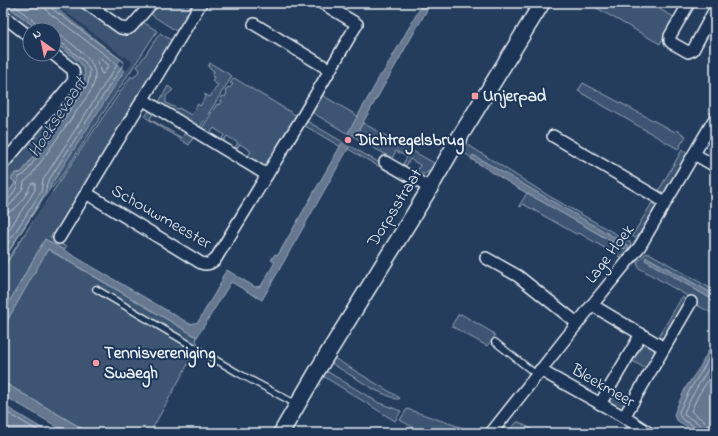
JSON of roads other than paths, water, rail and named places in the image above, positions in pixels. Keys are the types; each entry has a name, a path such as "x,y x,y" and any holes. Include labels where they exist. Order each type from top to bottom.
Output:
{"street":[{"path":"86,3 121,28 127,29 131,27 152,3"},
{"name":"Schouwmeester","path":"59,238 201,3"},
{"name":"Schouwmeester","path":"86,193 205,265 211,264 215,260 357,24 322,3"},
{"name":"Dorpsstraat","path":"281,433 296,405 542,3"},
{"path":"688,3 670,36 670,41 672,43 688,52 693,50 715,10"},
{"path":"3,16 22,30"},
{"path":"254,24 330,70"},
{"path":"3,164 72,83 74,78 73,70 62,61"},
{"path":"142,99 267,174"},
{"name":"Lage Hoek","path":"491,433 577,323 633,256 715,118"},
{"path":"553,136 666,202"},
{"path":"694,154 715,166"},
{"path":"385,162 430,188"},
{"path":"486,258 518,276 577,323"},
{"path":"624,417 690,302"},
{"path":"592,305 664,348"},
{"path":"600,404 641,334"},
{"name":"Bleekmeer","path":"538,372 624,417 649,433"}],"lane":[{"path":"96,289 238,373 296,405"},
{"path":"495,342 538,372"}],"water":[{"path":"4,3 51,3 130,62 51,185 49,195 3,269 3,201 15,184 15,182 11,179 15,173 22,172 82,87 85,79 85,72 78,60 62,48 62,22 29,22"},
{"path":"423,3 431,3 262,300 231,282 197,337 48,249 3,328 3,313 45,239 190,324 198,322 227,270 255,287 261,286 275,262 271,260 275,254 278,255 377,82 378,77 383,73"},
{"path":"473,155 626,244 629,248 628,250 516,187 471,159"},
{"path":"646,257 715,295 715,301 648,262 645,260"},
{"path":"715,338 715,433 698,433 679,422 674,415 686,387 700,367"},
{"path":"3,382 90,433 68,433 3,395"},
{"path":"3,405 50,433 13,433 3,427"}],"place":[{"name":"Unjerpad","path":"475,96"},
{"name":"Dichtregelsbrug","path":"348,140"},
{"name":"Tennisvereniging Swaegh","path":"96,363"}],"water label":[{"name":"Hoeksevaart","path":"58,118"}]}
